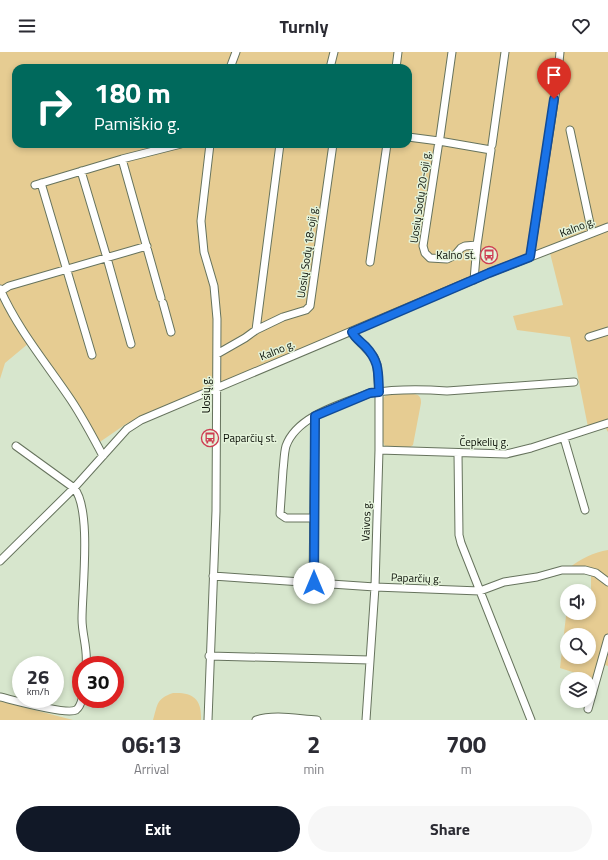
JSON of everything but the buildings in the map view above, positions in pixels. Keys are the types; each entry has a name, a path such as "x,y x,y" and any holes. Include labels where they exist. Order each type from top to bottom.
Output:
{"street":[{"path":"232,64 236,52"},
{"path":"331,64 334,52"},
{"path":"396,64 398,52"},
{"path":"452,52 440,139 491,148"},
{"path":"474,280 477,245 505,52"},
{"path":"530,257 557,83 560,52"},
{"path":"570,130 592,233"},
{"name":"Uosių Sodų 20-oji g.","path":"412,137 440,139 423,249 430,258 442,260 451,257 465,246 477,245"},
{"path":"92,355 38,184 122,158 164,148"},
{"name":"Uosių g.","path":"208,720 209,656 216,511 217,354 216,301 214,286 204,252 201,221 210,148"},
{"path":"256,330 279,148"},
{"name":"Uosių Sodų 18-oji g.","path":"217,354 220,354 256,330 283,317 306,310 310,306 332,148"},
{"path":"370,262 386,148"},
{"path":"122,158 171,332"},
{"path":"81,171 131,344"},
{"name":"Kalno g.","path":"0,561 74,488 131,425 217,387 474,280 608,227"},
{"path":"103,456 84,421 21,328 0,290 9,286 147,246"},
{"path":"589,337 608,331"},
{"name":"Vaivos g.","path":"352,332 376,361 379,392 375,587 366,720"},
{"path":"313,518 286,518 280,514 286,446 299,426 315,416 370,393 429,390 448,391 574,382"},
{"path":"314,583 313,518 315,416"},
{"name":"Čepkelių g.","path":"379,450 506,454 564,438 608,423"},
{"path":"564,438 586,510"},
{"path":"16,446 74,488 80,498 85,540 82,620 87,656"},
{"path":"458,453 459,535 461,543 532,720"},
{"path":"480,590 504,582 537,577 562,570 585,570 596,573 608,582"},
{"name":"Paparčių g.","path":"213,576 375,587 480,590"},
{"path":"588,709 608,638"},
{"path":"209,656 370,660"},
{"path":"0,697 57,710 72,711 78,708"},
{"path":"256,720 265,718 317,720"}],"shaded area":[{"path":"0,52 608,52 608,432 602,422 588,427 570,337 517,330 513,316 563,305 550,253 507,266 126,424 94,446 72,404 29,343 5,363 0,379"},
{"path":"389,394 413,394 419,396 421,399 413,445 407,449 385,446 383,442 381,424 383,399"},
{"path":"608,550 608,666 599,663 596,673 572,672 560,668 560,664 596,664 596,628 565,628 566,620 596,620 596,584 591,584 591,570 569,568 587,556"},
{"path":"173,693 186,694 195,698 200,707 201,720 153,720 158,703 167,695"},
{"path":"0,701 12,704 12,708 27,708 73,720 0,720"}],"place":[{"name":"Kalno st.","path":"489,255"},
{"name":"Paparčių st.","path":"210,438"}],"route":[{"path":"314,583 313,518 315,416 370,393 379,392 377,365 374,357 352,332 530,257 554,99"}]}
